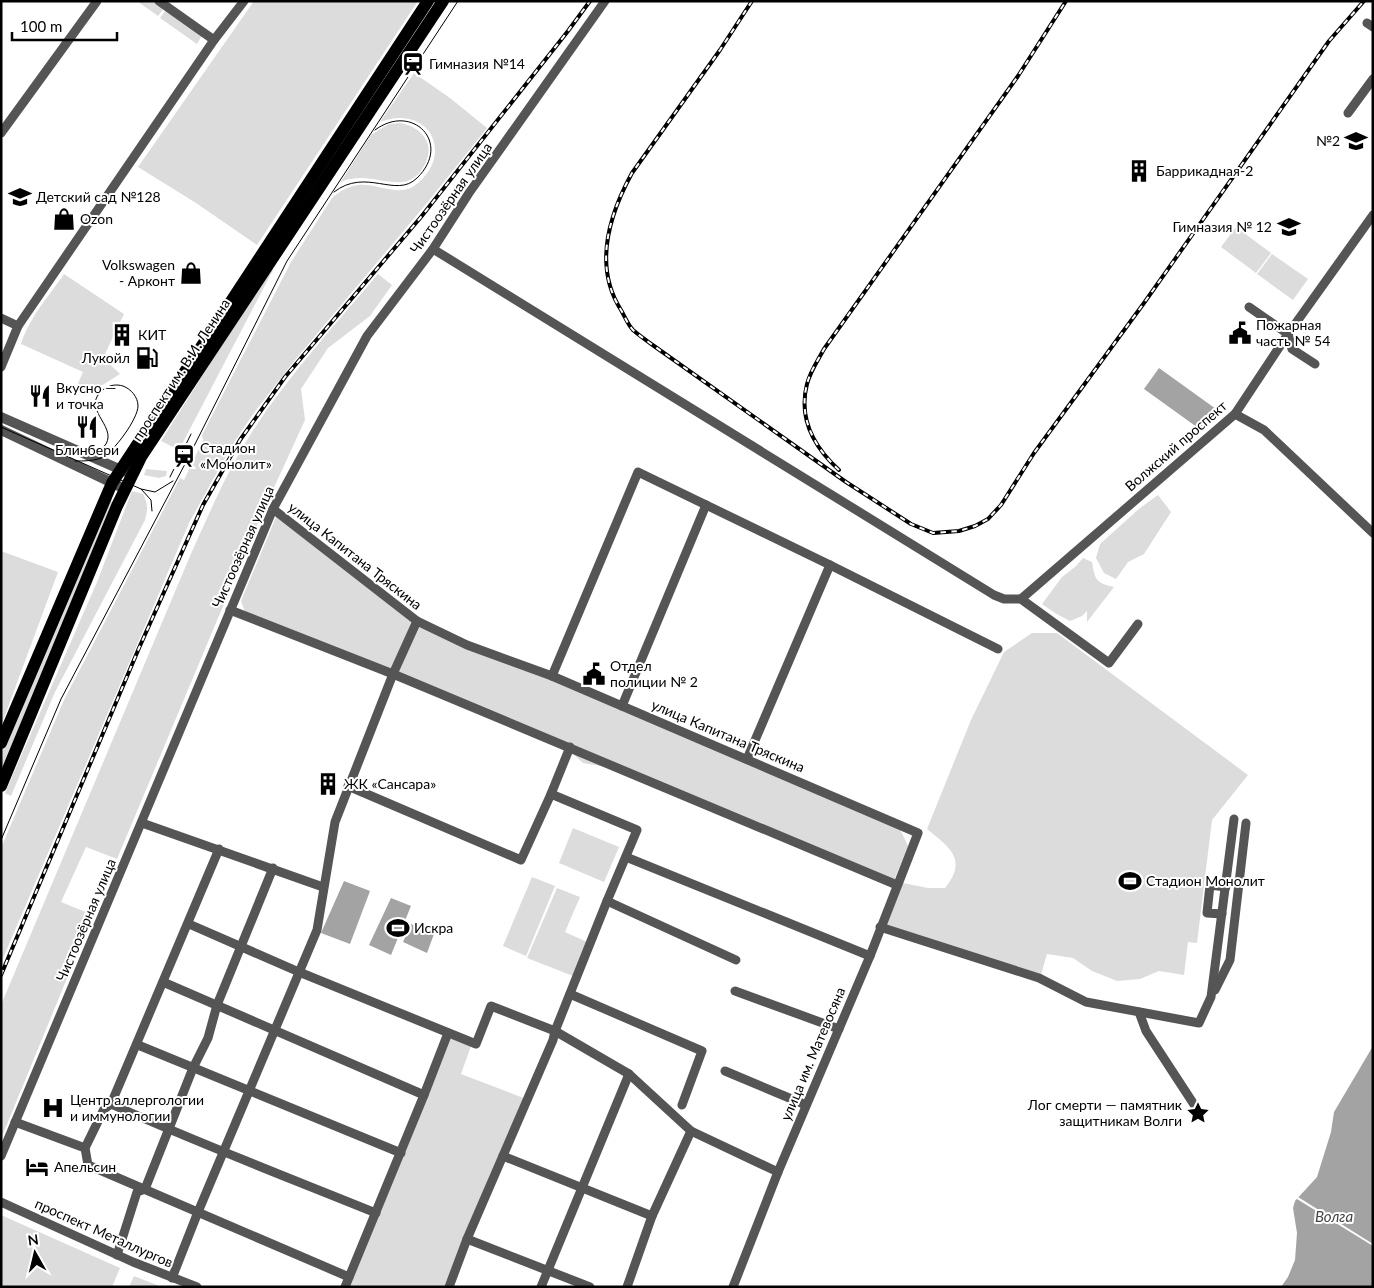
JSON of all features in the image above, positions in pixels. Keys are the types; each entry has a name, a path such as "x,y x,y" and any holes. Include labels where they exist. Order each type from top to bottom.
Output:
{"main road":[{"name":"проспект им. В.И. Ленина","path":"1,786 125,489 126,472 428,1"},
{"name":"проспект им. В.И. Ленина","path":"1,743 112,483 126,472 152,441 443,1"}],"street":[{"path":"1,133 97,1"},
{"path":"159,1 214,40"},
{"path":"1,367 18,326 214,40 244,1"},
{"name":"Чистоозёрная улица","path":"1,1156 273,509 367,336 433,250 470,193 605,1"},
{"path":"1348,113 1373,79"},
{"name":"Волжский проспект","path":"1021,599 1235,414 1288,334 1373,215"},
{"path":"433,250 994,595 1004,599 1021,599 1109,663 1138,624"},
{"path":"1249,307 1288,334 1292,349 1315,364"},
{"path":"1,318 18,326"},
{"path":"1235,414 1264,430 1373,533"},
{"path":"1,417 126,472"},
{"path":"1,430 125,489"},
{"path":"552,676 638,472 998,649"},
{"path":"622,706 706,505"},
{"name":"улица Капитана Тряскина","path":"273,509 417,621 467,644 552,676 747,758 918,833"},
{"path":"747,758 830,565"},
{"path":"230,610 393,674 897,885"},
{"path":"172,1278 317,930 335,822 393,674 417,621"},
{"path":"348,786 521,860 552,794 570,747"},
{"path":"449,1287 467,1239 554,1040 555,1031 637,830 552,794"},
{"path":"1211,997 1234,819"},
{"path":"142,823 323,887"},
{"path":"880,926 1039,978 1086,1002 1199,1022 1230,960 1246,823"},
{"name":"улица им. Матевосяна","path":"733,1287 778,1172 870,956 880,926 918,833"},
{"path":"219,850 138,1045 111,1104 104,1109 85,1148 88,1165 349,1277"},
{"path":"626,857 870,956"},
{"path":"117,1255 137,1192 145,1189 208,1038 217,1006 273,868"},
{"path":"1222,914 1206,913 1210,885 1226,887"},
{"path":"1209,899 1224,900"},
{"path":"607,901 736,960"},
{"path":"189,924 299,972 476,1044 491,1006 555,1031 629,1074 692,1131 778,1172"},
{"path":"1216,959 1230,960"},
{"path":"163,982 424,1095"},
{"path":"735,991 839,1029"},
{"path":"570,994 701,1050 702,1053 682,1105"},
{"path":"1140,1012 1146,1031 1195,1106"},
{"path":"345,1287 448,1033"},
{"path":"138,1045 401,1152"},
{"path":"725,1071 806,1105"},
{"path":"541,1287 629,1074"},
{"path":"111,1104 169,1130 376,1213"},
{"path":"16,1122 85,1148"},
{"path":"627,1287 652,1216 692,1131"},
{"path":"503,1156 652,1216"},
{"name":"проспект Металлургов","path":"1,1202 117,1255 197,1287"},
{"path":"467,1239 590,1287"}],"shaded area":[{"path":"137,1 156,1 165,7 158,16"},
{"path":"254,1 418,1 257,245 196,203 138,167"},
{"path":"167,8 203,34 197,44 160,18"},
{"path":"414,73 450,98 487,128 427,203 295,360 253,414 231,447 189,523 1,963 1,848 64,700 180,478 184,480 203,440 202,435 291,262 332,198 341,191 351,186 359,185 404,190 418,183 429,170 434,157 435,145 431,134 422,125 411,119 397,118 380,122"},
{"path":"401,123 419,131 429,148 426,162 419,173 411,179 402,182 362,178 348,179 340,183 371,135 389,124"},
{"path":"1236,227 1271,253 1256,273 1221,247"},
{"path":"1272,254 1308,279 1293,300 1257,274"},
{"path":"271,268 273,270 179,450 161,441"},
{"path":"64,274 124,314 103,358 120,374 90,393 76,388 83,372 21,344 34,316"},
{"path":"378,274 392,285 370,316 328,348 301,389 305,420 260,518 117,859 86,847 61,902 93,915 1,1139 1,1005 190,556 226,477 266,411 296,371"},
{"path":"146,469 167,471 166,476 159,478 144,475"},
{"path":"132,491 143,494 145,498 147,513 145,520 55,692 11,796 5,793 97,582"},
{"path":"1158,495 1171,512 1144,554 1128,562 1116,579 1104,573 1096,558 1100,544 1140,508"},
{"path":"111,499 112,503 1,770 1,753 107,501"},
{"path":"276,517 416,623 552,678 899,827 908,846 894,880 625,770 583,763 570,751 246,615 241,601"},
{"path":"1,551 58,572 1,726"},
{"path":"1083,558 1092,562 1097,580 1114,587 1087,622 1087,611 1082,616 1070,621 1042,604 1062,577"},
{"path":"1032,633 1057,633 1248,775 1212,820 1197,943 1188,942 1184,975 1159,971 1140,979 1117,981 1092,971 1073,958 1047,954 1041,975 886,925 903,883 928,888 945,888 952,878 955,869 953,855 943,842 927,829 971,720 1004,652"},
{"path":"573,828 619,847 604,882 559,863"},
{"path":"532,877 555,886 526,956 503,946"},
{"path":"557,888 580,897 565,932 587,942 573,976 527,958"},
{"path":"450,1038 471,1046 461,1074 526,1099 448,1287 347,1287"},
{"path":"1,1215 120,1268 112,1287 1,1287"},
{"path":"134,1276 162,1287 129,1287"}],"water":[{"path":"1159,368 1216,409 1201,430 1144,389"},
{"path":"344,881 370,891 350,944 321,933"},
{"name":"Искра","path":"391,898 411,906 391,955 369,945"},
{"name":"Искра","path":"411,924 434,934 427,953 403,942"},
{"name":"Волга","path":"1373,1046 1373,1287 1281,1287 1288,1277 1295,1260 1297,1233 1293,1208 1295,1201 1317,1177 1331,1132 1334,1112"}],"pier":[{"path":"1298,1197 1373,1244 1373,1246 1297,1199"}],"tram line":[{"path":"1,840 61,699 185,464 287,261 458,1"},
{"path":"334,192 346,185 358,182 400,186 409,184 417,178 427,165 431,152 429,140 423,130 414,124 402,121 389,123 375,130"},
{"path":"71,455 95,453 106,444 107,430 97,410 95,403 97,396 104,389 111,386 123,386 131,391 138,403 137,412 118,443 101,458 75,461"},
{"path":"1,427 141,489 155,492 173,481"},
{"path":"170,477 191,434"},
{"path":"141,489 151,500 152,511"}],"railway":[{"path":"1,975 139,648 203,505 240,440 285,377 421,217 590,1"},
{"path":"752,1 720,50 632,173 624,189 611,223 607,241 606,258 612,293 633,330 846,482 911,524 933,533 959,531 975,526 988,519 1001,505 1034,453 1144,303 1329,41 1364,1"},
{"path":"839,470 816,442 807,421 805,397 812,371 824,349 1018,76 1066,1"}],"place":[{"name":"Гимназия №14","path":"413,64"},
{"name":"№2","path":"1356,141"},
{"name":"Баррикадная-2","path":"1139,171"},
{"name":"Детский сад №128","path":"20,197"},
{"name":"Ozon","path":"64,219"},
{"name":"Гимназия № 12","path":"1289,227"},
{"name":"Volkswagen - Арконт","path":"191,273"},
{"name":"Пожарная часть № 54","path":"1240,333"},
{"name":"КИТ","path":"122,335"},
{"name":"Лукойл","path":"147,358"},
{"name":"Вкусно — и точка","path":"40,396"},
{"name":"Блинбери","path":"87,427"},
{"name":"Стадион «Монолит»","path":"184,456"},
{"name":"Отдел полиции № 2","path":"594,674"},
{"name":"ЖК «Сансара»","path":"328,784"},
{"name":"Стадион Монолит","path":"1130,881"},
{"name":"Искра","path":"398,928"},
{"name":"Центр аллергологии и иммунологии","path":"53,1108"},
{"name":"Лог смерти — памятник защитникам Волги","path":"1198,1113"},
{"name":"Апельсин","path":"37,1167"}]}
